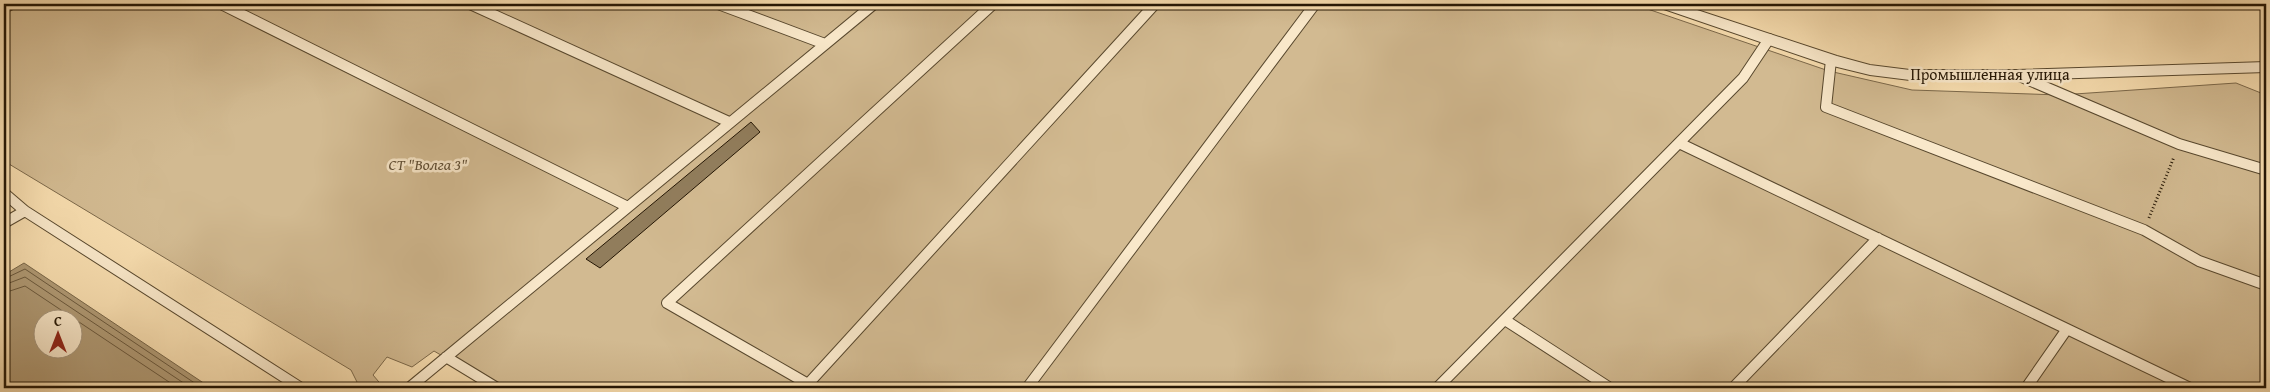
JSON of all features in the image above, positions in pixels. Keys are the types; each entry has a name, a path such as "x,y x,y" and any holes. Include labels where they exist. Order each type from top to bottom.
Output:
{"street":[{"name":"Промышленная улица","path":"1664,4 1831,60 1870,70 1910,75 2017,76 2266,67"}],"lane":[{"path":"221,4 628,207"},
{"path":"470,4 729,122"},
{"path":"718,4 825,44"},
{"path":"411,388 729,122 874,4"},
{"path":"993,4 667,304 813,386 1156,4"},
{"path":"1027,388 1315,4"},
{"path":"1437,388 1743,78 1769,39"},
{"path":"1831,60 1826,107 2144,230 2199,261 2266,285"},
{"path":"2017,76 2178,144 2266,170"},
{"path":"1679,143 2190,388"},
{"path":"4,193 25,211 300,388"},
{"path":"4,223 25,211"},
{"path":"1733,388 1878,238"},
{"path":"1505,320 1610,388"},
{"path":"2026,388 2067,329"},
{"path":"446,357 497,388"}],"path":[{"path":"2144,230 2178,144"}],"green space":[{"name":"СТ \"Волга 3\"","path":"4,4 1633,4 1829,71 1912,90 2060,95 2236,83 2266,95 2266,388 497,388 434,351 412,367 387,357 373,375 384,388 360,388 351,370 4,161"}],"water":[{"path":"24,263 211,388 4,388 4,275"}],"building":[{"path":"751,122 760,132 600,268 586,259"}]}
